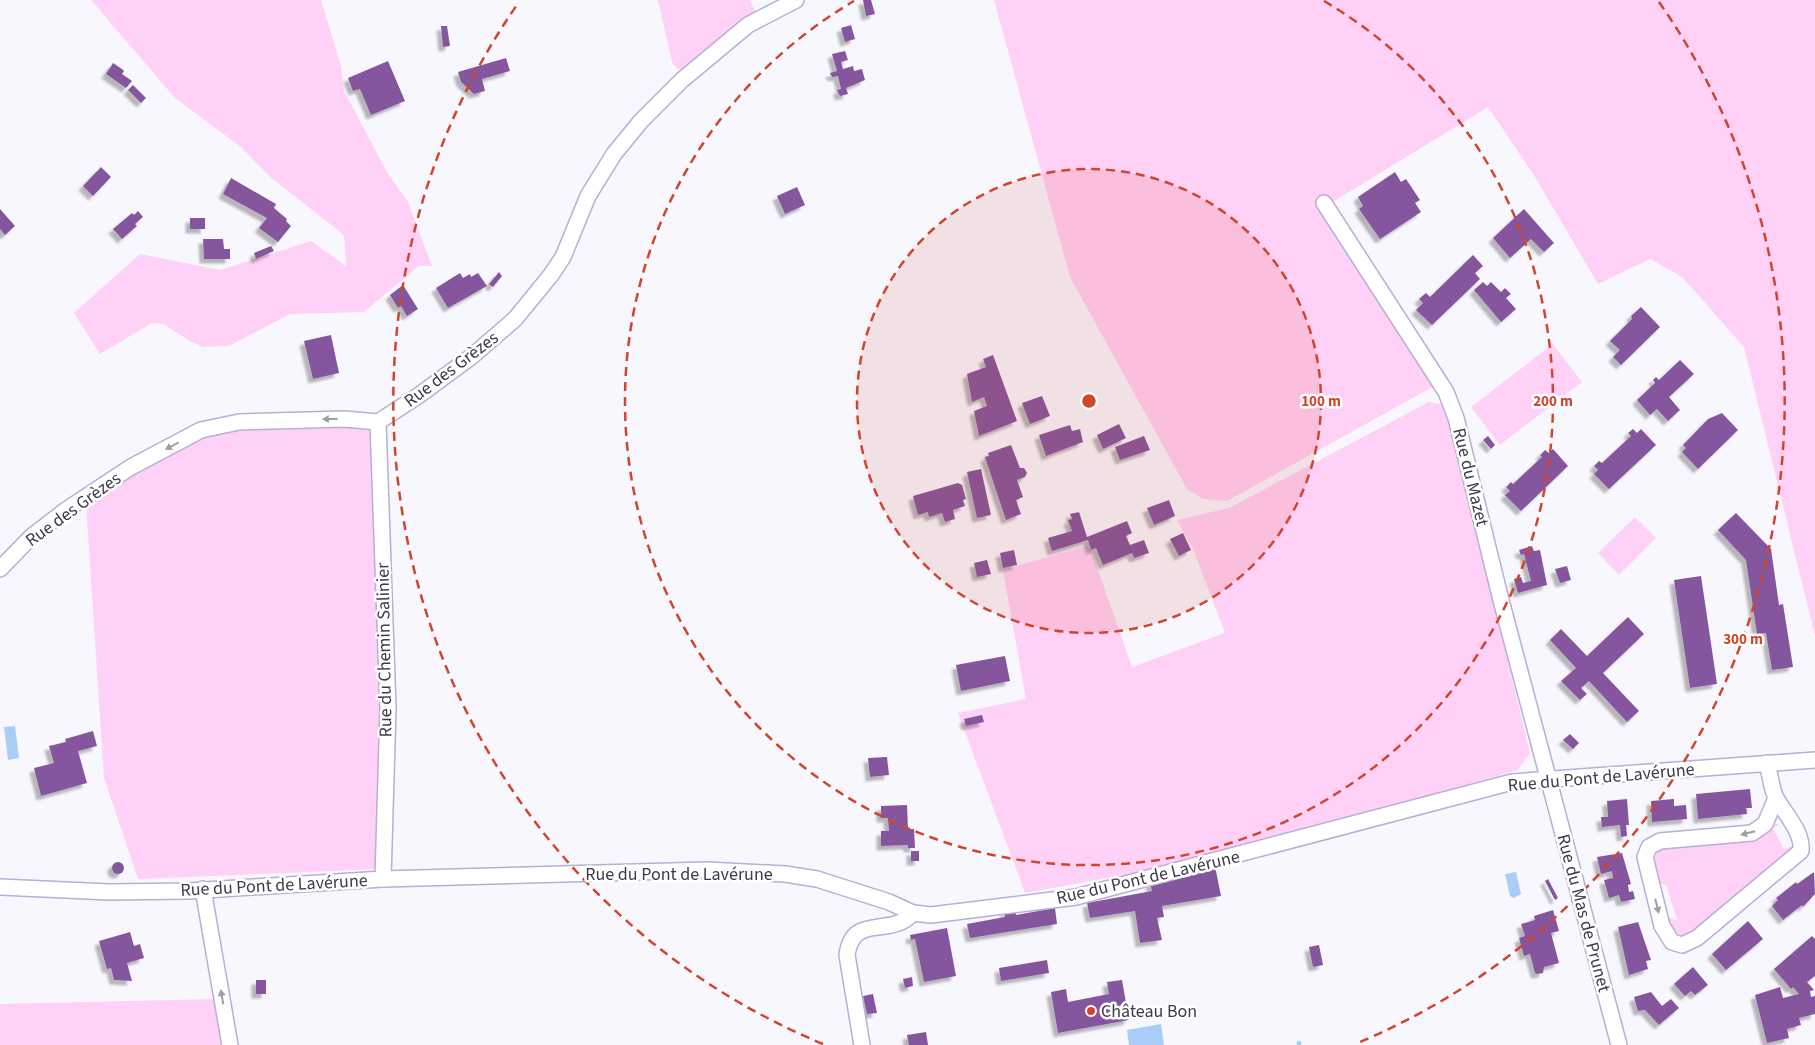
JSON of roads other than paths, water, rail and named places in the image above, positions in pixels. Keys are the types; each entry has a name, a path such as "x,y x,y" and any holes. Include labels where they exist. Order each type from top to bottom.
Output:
{"street":[{"name":"Rue des Grèzes","path":"0,569 31,537 66,510 131,468 201,430 239,422 344,419 378,422 471,357 515,319 564,257 588,196 614,154 641,121 682,80 748,25 796,0"},
{"name":"Rue du Mazet","path":"1324,203 1442,385 1454,412 1549,781"},
{"name":"Rue du Chemin Salinier","path":"378,422 388,708 383,879"},
{"name":"Rue du Pont de Lavérune","path":"0,887 109,892 383,879 707,870 785,874 817,878 889,902 912,913 931,915 1076,897 1512,782 1549,781 1815,760"},
{"path":"1767,763 1776,798 1783,805 1800,840 1802,851 1698,938 1682,945 1672,942 1662,926 1645,857 1649,847 1660,841 1752,833 1765,824 1776,798"},
{"name":"Rue du Mas de Prunet","path":"1549,781 1619,1045"},
{"path":"203,889 230,1045"},
{"path":"862,1045 846,955 848,942 857,932 906,920 912,913"}],"water":[{"path":"15,726 19,758 8,760 4,727"},
{"path":"1516,872 1521,894 1514,898 1510,896 1505,874"},
{"path":"1161,1024 1164,1045 1129,1045 1127,1030"}],"place":[{"name":"Château Bon","path":"1091,1011"}]}
